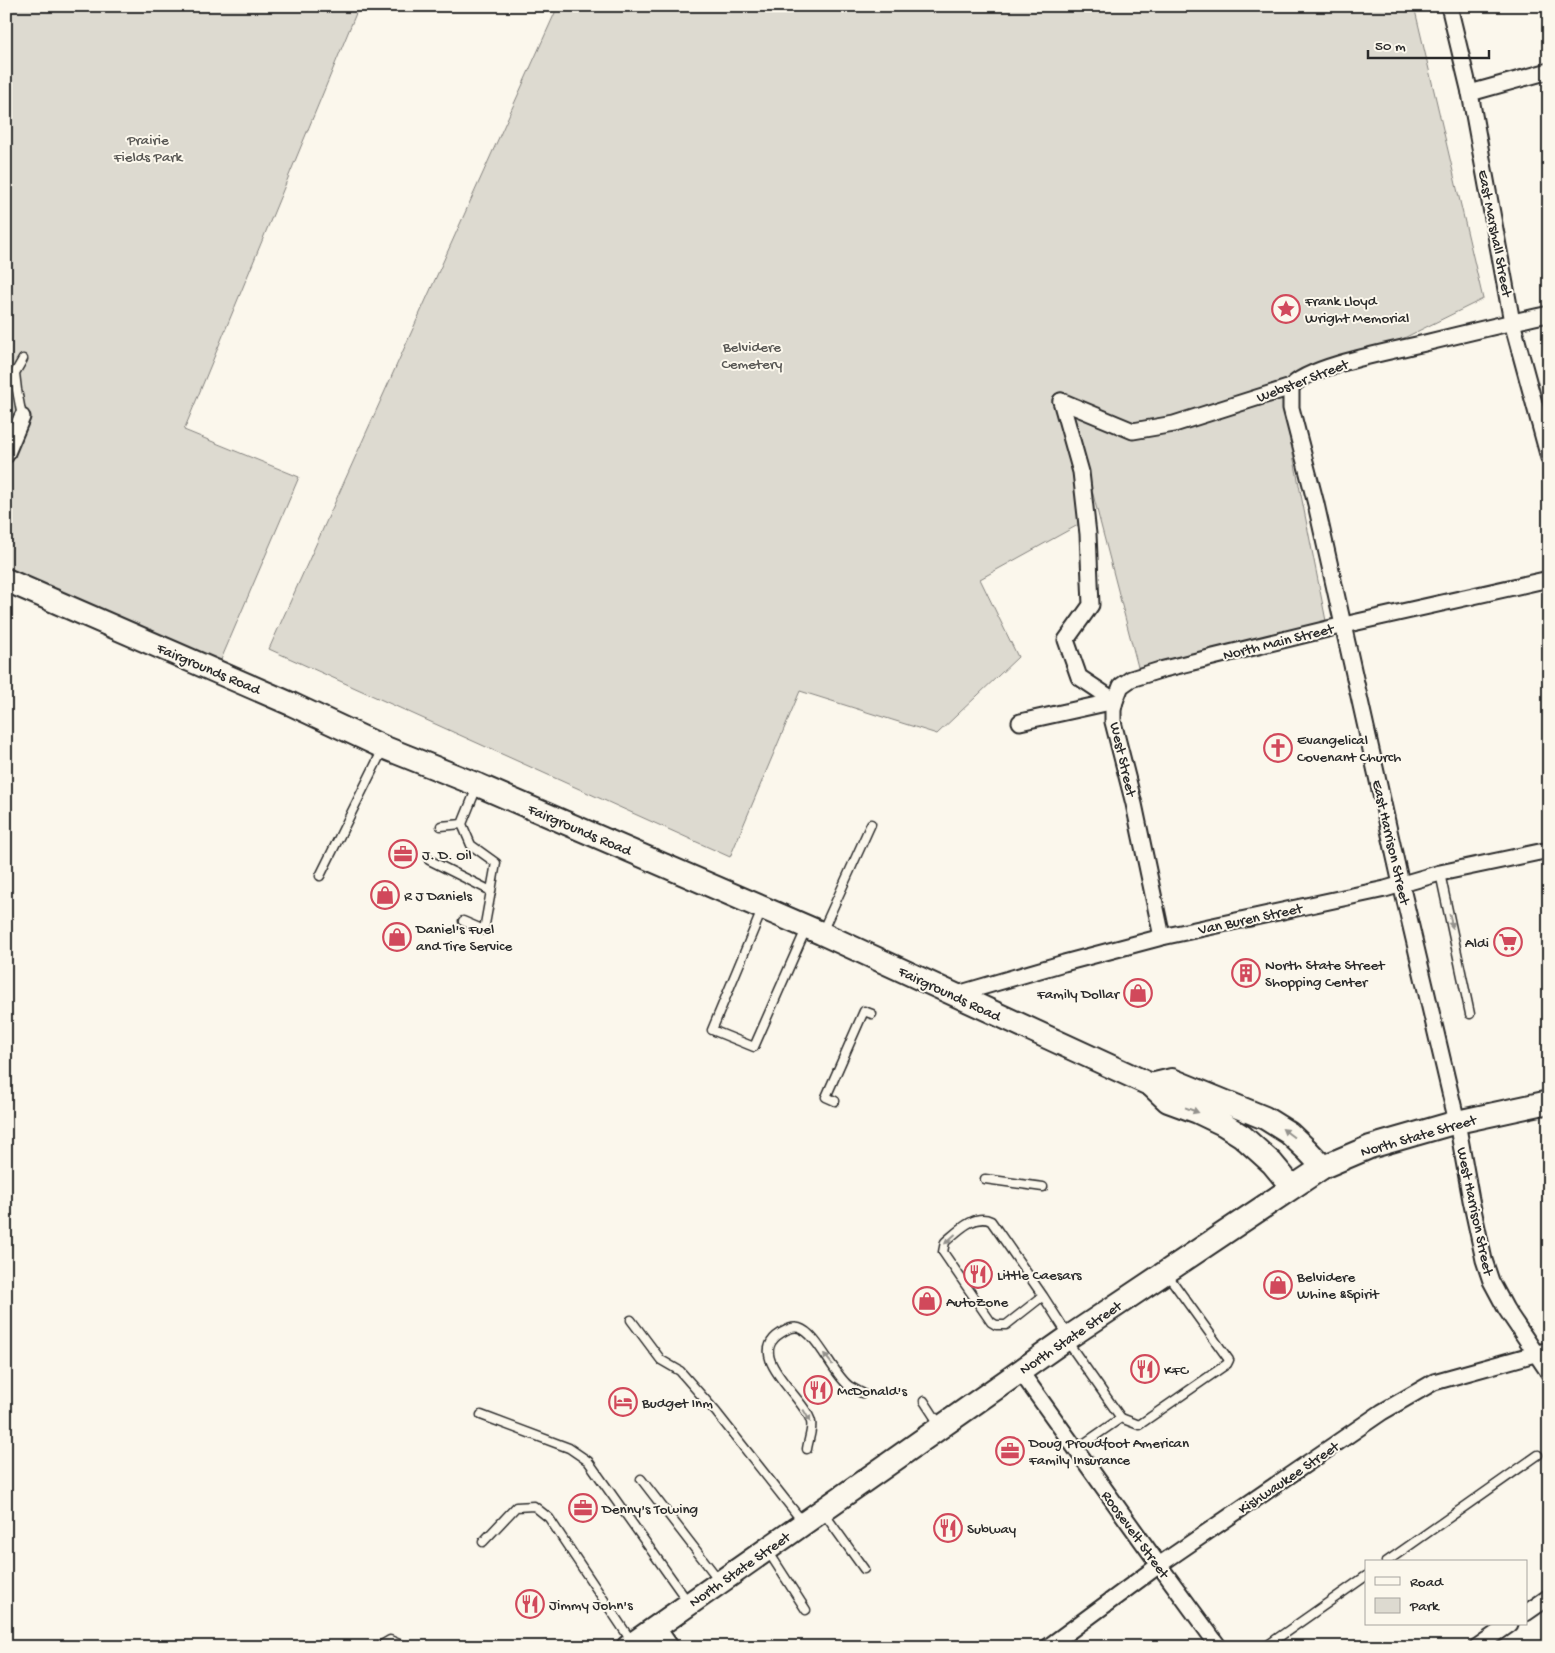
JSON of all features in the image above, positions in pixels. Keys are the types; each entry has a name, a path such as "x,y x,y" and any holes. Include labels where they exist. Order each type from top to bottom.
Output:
{"main road":[{"name":"Fairgrounds Road","path":"6,580 291,704 383,747 478,785 814,930 1151,1085 1168,1101 1224,1124 1242,1136 1272,1164 1292,1187"},
{"path":"1151,1085 1172,1080 1265,1118 1289,1133 1322,1167"},
{"name":"North State Street","path":"630,1645 1067,1338 1322,1167 1370,1147 1457,1122 1549,1102"}],"street":[{"name":"East Marshall Street","path":"1450,6 1470,92 1512,322 1549,458"},
{"path":"1470,92 1549,71"},
{"name":"Webster Street","path":"1061,401 1133,431 1174,424 1291,386 1295,381 1305,376 1348,361 1549,314"},
{"name":"East Harrison Street","path":"1291,386 1291,408 1316,504 1401,884 1457,1122"},
{"name":"West Street","path":"1061,401 1081,472 1088,534 1091,605 1066,640 1079,677 1116,701 1113,710 1113,722 1134,804 1162,937"},
{"path":"6,456 22,417"},
{"name":"North Main Street","path":"1116,701 1121,686 1131,679 1160,670 1344,625 1549,580"},
{"path":"1020,722 1116,701"},
{"name":"Van Buren Street","path":"954,995 1162,937 1549,850"},
{"name":"West Harrison Street","path":"1457,1122 1471,1200 1491,1281 1506,1309 1542,1352 1549,1373"},
{"name":"Kishwaukee Street","path":"1048,1647 1159,1565 1382,1412 1434,1382 1542,1352"},
{"name":"Roosevelt Street","path":"1020,1371 1219,1647"},
{"path":"1528,1612 1549,1597"},
{"path":"1477,1647 1507,1626"},
{"path":"656,1627 671,1647"}],"lane":[{"path":"22,417 15,373 23,359"},
{"path":"320,876 383,747"},
{"path":"463,921 484,930 496,863 470,845 462,824 478,785"},
{"path":"442,826 462,824"},
{"path":"763,908 712,1030 754,1047 871,824"},
{"path":"429,860 491,891"},
{"path":"1440,873 1470,1014"},
{"path":"835,1101 826,1097 864,1011 872,1014"},
{"path":"985,1178 1043,1187"},
{"path":"1043,1296 1006,1324 996,1325 991,1322 943,1252 945,1242 972,1221 985,1218 990,1221 1043,1296 1067,1338 1121,1418 1139,1425 1226,1364 1228,1360 1165,1272"},
{"path":"631,1320 661,1360 680,1371 716,1412 804,1523"},
{"path":"807,1449 812,1424 807,1414 769,1362 768,1350 772,1338 789,1328 799,1328 811,1337 848,1385 862,1393"},
{"path":"924,1401 941,1426"},
{"path":"481,1414 569,1448 588,1461 689,1604"},
{"path":"1076,1449 1121,1418"},
{"path":"1389,1560 1538,1455"},
{"path":"641,1479 720,1582"},
{"path":"484,1542 516,1507 534,1506 549,1518 630,1645"},
{"path":"822,1510 864,1569"},
{"path":"767,1549 806,1610"},
{"path":"1265,1647 1365,1577"},
{"path":"378,1647 390,1640 406,1647"}],"green space":[{"name":"Prairie Fields Park","path":"6,6 359,6 184,430 299,477 220,662 6,567"},
{"name":"Belvidere Cemetery","path":"558,6 1414,6 1483,299 1404,338 1279,384 1327,626 1139,671 1070,406 1078,497 1078,525 980,579 1018,657 937,734 800,691 730,857 269,649"}],"place":[{"name":"Frank Lloyd Wright Memorial","path":"1286,309"},
{"name":"Evangelical Covenant Church","path":"1278,748"},
{"name":"J. D. Oil","path":"403,854"},
{"name":"R J Daniels","path":"385,895"},
{"name":"Daniel's Fuel and Tire Service","path":"397,937"},
{"name":"Aldi","path":"1508,942"},
{"name":"North State Street Shopping Center","path":"1246,973"},
{"name":"Family Dollar","path":"1138,993"},
{"name":"Little Caesars","path":"978,1274"},
{"name":"Belvidere Whine &Spirit","path":"1278,1285"},
{"name":"AutoZone","path":"927,1301"},
{"name":"KFC","path":"1145,1369"},
{"name":"McDonald's","path":"818,1390"},
{"name":"Budget Inm","path":"623,1402"},
{"name":"Doug Proudfoot American Family Insurance","path":"1010,1451"},
{"name":"Denny's Towing","path":"583,1508"},
{"name":"Subway","path":"948,1528"},
{"name":"Jimmy John's","path":"530,1604"}]}
